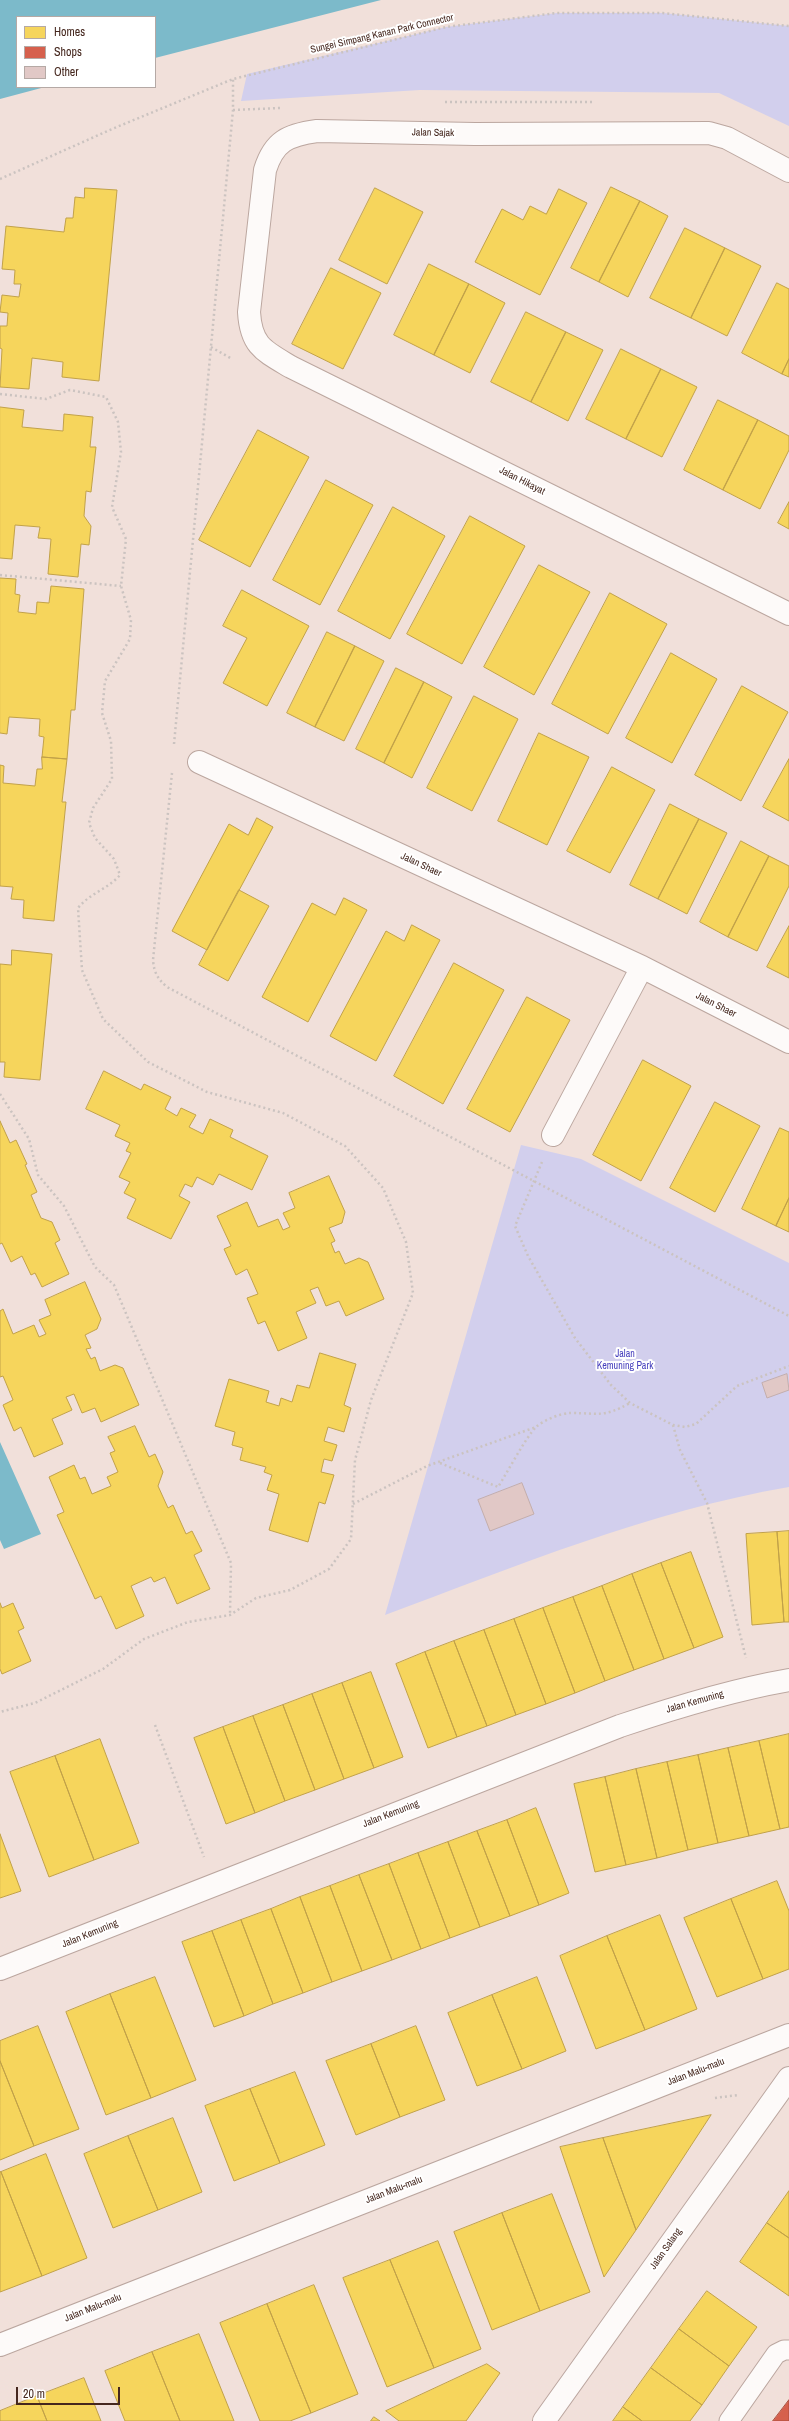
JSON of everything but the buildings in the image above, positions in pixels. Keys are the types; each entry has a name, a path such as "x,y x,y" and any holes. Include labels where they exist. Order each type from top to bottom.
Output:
{"street":[{"name":"Jalan Sajak","path":"257,345 250,329 249,312 265,170 270,154 281,141 298,133 317,131 475,134 709,132 727,138 789,171"},
{"name":"Jalan Hikayat","path":"257,345 292,367 789,614"},
{"name":"Jalan Shaer","path":"199,762 642,967 789,1042"},
{"path":"552,1135 642,967"},
{"name":"Jalan Kemuning","path":"0,1969 620,1726 692,1701 752,1686 789,1680"},
{"name":"Jalan Malu-malu","path":"0,2345 789,2035"},
{"name":"Jalan Salang","path":"544,2421 789,2078"}],"lane":[{"path":"729,2421 776,2354 784,2350 789,2350"}],"path":[{"name":"Sungei Simpang Kanan Park Connector","path":"0,179 112,129 233,79 446,27 557,13 663,13 789,26"},
{"path":"174,749 228,158 233,79"},
{"path":"0,394 46,398 70,390 106,397 118,422 121,452 112,507 126,539 121,586 131,620 130,639 105,681 102,713 110,740 112,779 94,808 90,823 95,838 114,859 120,874 112,885 87,897 78,908 82,970 103,1019 148,1062 207,1092 283,1113 345,1146 383,1188 406,1242 413,1293 371,1400 355,1460 351,1540 329,1569 290,1590 256,1598 230,1615 188,1622 144,1639 103,1669 35,1703 0,1712"},
{"path":"0,576 121,586"},
{"path":"173,765 153,960 153,969 158,979 167,987 534,1183 789,1316"},
{"path":"0,1094 29,1139 38,1175 64,1206 95,1267 114,1285 231,1563 230,1615"},
{"path":"552,1135 516,1226 528,1256 575,1338 611,1385 630,1403 673,1425 685,1427 696,1424 737,1386 789,1366"},
{"path":"353,1504 427,1466 440,1463 536,1427 552,1418 569,1413 596,1415 616,1410 630,1403"},
{"path":"673,1425 680,1450 707,1503 752,1686"},
{"path":"440,1463 498,1487 536,1427"},
{"path":"155,1725 214,1884"}],"green space":[{"path":"557,13 663,13 789,26 789,126 719,93 420,90 241,101 247,74 446,27"},
{"name":"Jalan Kemuning Park","path":"521,1145 581,1159 789,1263 789,1487 737,1497 634,1525 534,1559 385,1615"}],"water":[{"path":"0,0 381,0 156,58 156,16 16,16 16,88 41,88 0,99"},
{"path":"0,1442 41,1534 4,1549 0,1540"}]}
